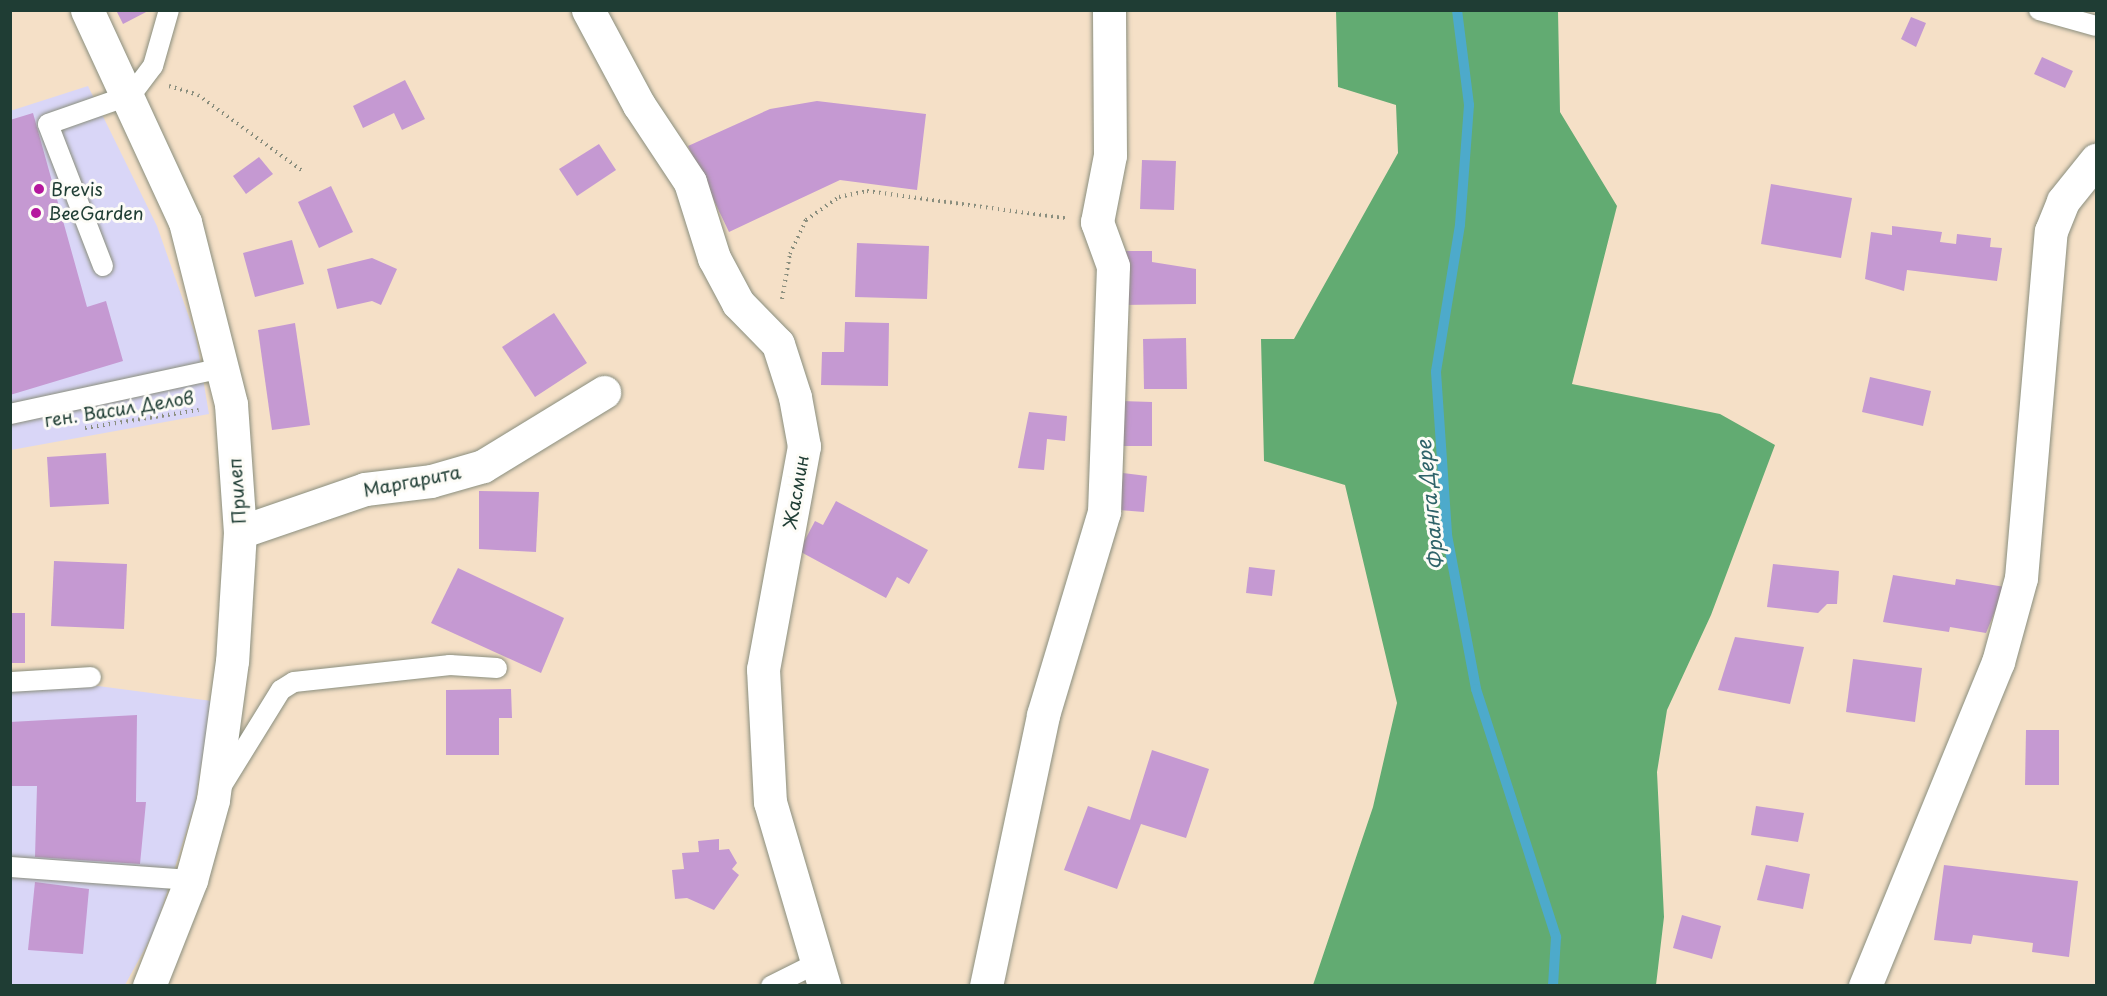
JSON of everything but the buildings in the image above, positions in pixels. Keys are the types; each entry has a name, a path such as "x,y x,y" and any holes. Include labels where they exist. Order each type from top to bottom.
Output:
{"street":[{"name":"Прилеп","path":"87,10 131,95 185,222 231,405 240,532 232,661 213,800 191,880 149,986"},
{"name":"Жасмин","path":"588,10 639,105 690,182 714,258 738,303 778,344 804,446 763,669 770,802 821,974"},
{"path":"986,986 1043,715 1104,512 1113,266 1097,222 1110,155 1109,10"},
{"path":"1865,986 1998,662 2021,578 2051,231 2062,201 2097,160"},
{"name":"Маргарита","path":"240,532 365,489 431,481 483,466 604,392"}],"lane":[{"path":"103,267 48,123 131,95 150,70 169,10"},
{"path":"2039,10 2097,26"},
{"path":"10,414 223,368"},
{"path":"213,800 281,690 294,682 450,665 497,668"},
{"path":"10,682 91,677"},
{"path":"10,867 191,880"},
{"path":"771,986 821,974"}],"path":[{"path":"150,70 177,93 198,95 304,172"},
{"path":"778,344 790,254 806,220 839,197 867,191 1097,222"},
{"name":"ген. Васил Делов","path":"80,429 231,405"}],"shaded area":[{"path":"88,86 157,226 196,337 209,414 11,450 10,111"},
{"path":"98,686 212,701 195,804 155,930 125,985 11,986 11,690"}],"green space":[{"path":"1336,11 1558,11 1560,112 1617,206 1572,384 1720,414 1775,445 1711,615 1667,710 1657,772 1664,917 1656,985 1313,985 1373,807 1397,703 1345,485 1264,461 1261,339 1294,339 1398,153 1396,105 1338,87"}],"waterway":[{"name":"Франга Дере","path":"1457,10 1469,105 1460,225 1436,372 1447,535 1476,689 1556,937 1553,986"}],"place":[{"name":"Brevis","path":"39,189"},
{"name":"BeeGarden","path":"36,213"}]}
